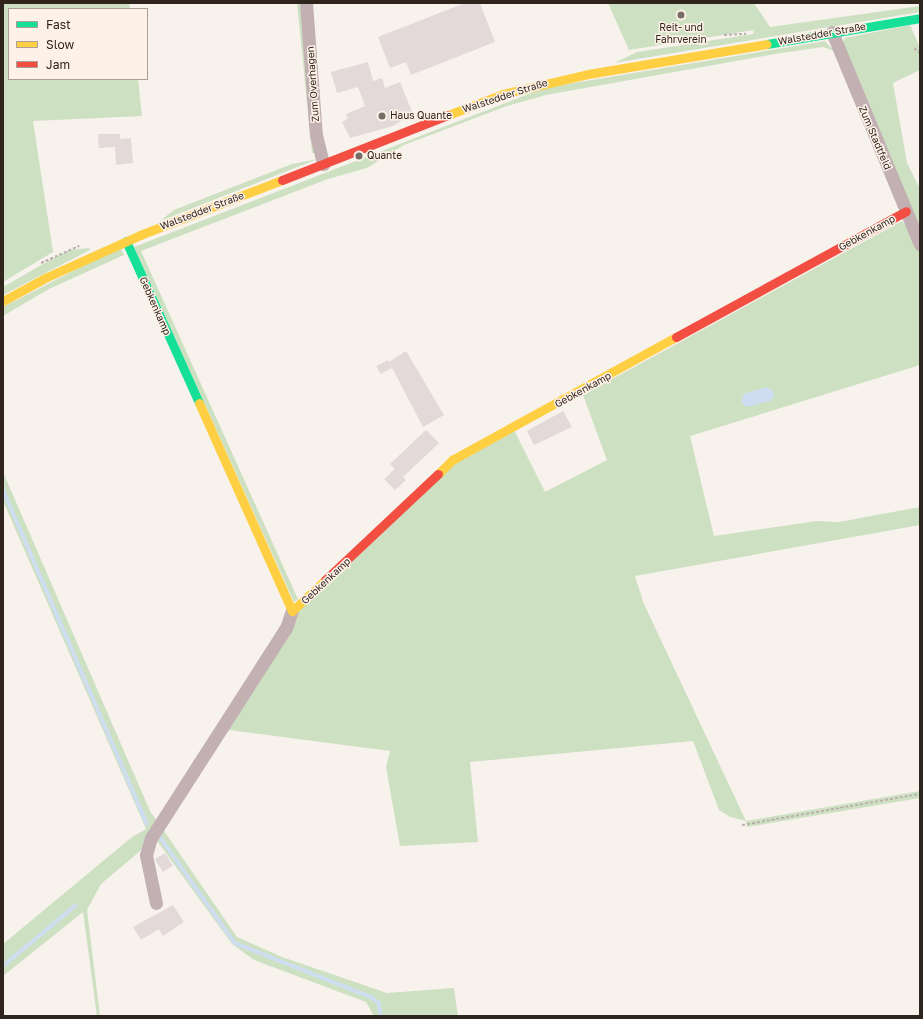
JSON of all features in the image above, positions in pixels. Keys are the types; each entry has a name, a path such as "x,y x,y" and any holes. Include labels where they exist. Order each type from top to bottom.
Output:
{"street":[{"name":"Zum Overhagen","path":"306,3 316,135 323,164"},
{"name":"Walstedder Straße","path":"3,301 47,277 126,241 496,97 543,83 920,18"},
{"name":"Zum Stadtfeld","path":"832,32 920,244"},
{"name":"Gebkenkamp","path":"156,903 146,855 151,838 286,628 292,611 452,460 906,211"},
{"name":"Gebkenkamp","path":"126,241 292,611"}],"path":[{"path":"914,48 920,53"},
{"path":"742,824 920,794"}],"green space":[{"path":"3,3 129,3 130,8 8,8 8,80 138,80 142,116 33,121 53,252 3,282"},
{"path":"297,3 303,3 317,153 312,153"},
{"name":"Reit- und Fahrverein","path":"608,3 754,3 770,27 920,6 920,12 614,63 637,52 753,34 754,30 629,50"},
{"path":"910,25 920,48 920,70 893,83 907,163 920,189 920,234 841,46 845,38"},
{"path":"825,41 834,51 823,47 775,54 546,95 507,106 404,145 367,168 328,179 141,251 298,599 294,602 134,247 544,88"},
{"path":"318,159 160,221 174,210 292,164"},
{"path":"902,221 911,231 920,251 920,365 690,436 714,536 817,521 839,522 920,507 920,525 635,576 644,604 746,821 730,817 719,810 693,741 470,762 478,842 400,846 386,767 390,751 230,730 221,738 297,613 455,462 514,430 545,492 607,460 583,395"},
{"path":"120,247 124,255 49,289 3,316 3,307"},
{"path":"89,248 90,250 3,295 3,287 57,256 71,250"},
{"path":"3,472 150,811 158,822 146,846 101,884 87,910 100,1016 97,1016 83,912 3,976 3,944 132,837 146,829 3,501"},
{"path":"920,791 920,798 747,827 746,821"},
{"path":"162,828 237,937 282,957 387,993 454,988 458,1016 374,1016 366,1002 254,960 232,944 155,838"}],"water":[{"path":"766,387 773,391 774,397 770,401 746,407 741,402 744,394"}],"building":[{"path":"465,3 480,3 495,42 411,75 406,62 390,68 378,37"},
{"path":"368,62 373,81 382,78 385,88 400,82 413,114 393,126 350,138 342,122 348,118 346,114 365,106 358,87 337,93 331,72"},
{"path":"98,134 120,134 120,139 131,138 133,163 116,165 115,147 99,148"},
{"path":"406,351 444,415 423,427 389,362"},
{"path":"388,360 392,368 381,374 376,366"},
{"path":"563,411 572,427 534,445 527,431"},
{"path":"426,430 439,443 403,477 406,480 395,490 384,479 395,469 390,464"},
{"path":"165,853 173,866 163,872 155,859"},
{"path":"173,905 184,922 163,936 159,929 141,940 133,927"}],"waterway":[{"path":"3,489 147,823"},
{"path":"160,837 235,943 371,997 379,1003 381,1016"},
{"path":"3,966 75,906"}],"traffic: fast":[{"path":"767,44 920,18"},
{"path":"126,241 199,403"}],"traffic: slow":[{"path":"448,115 503,94 588,74 767,44"},
{"path":"3,301 47,277 140,235 282,180"},
{"path":"438,474 452,460 676,337"},
{"path":"199,403 292,611 325,580"}],"traffic: jam":[{"path":"282,180 448,115"},
{"path":"676,337 906,211"},
{"path":"325,580 438,474"}],"place":[{"name":"Reit- und Fahrverein","path":"681,15"},
{"name":"Haus Quante","path":"382,116"},
{"name":"Quante","path":"359,156"}]}
